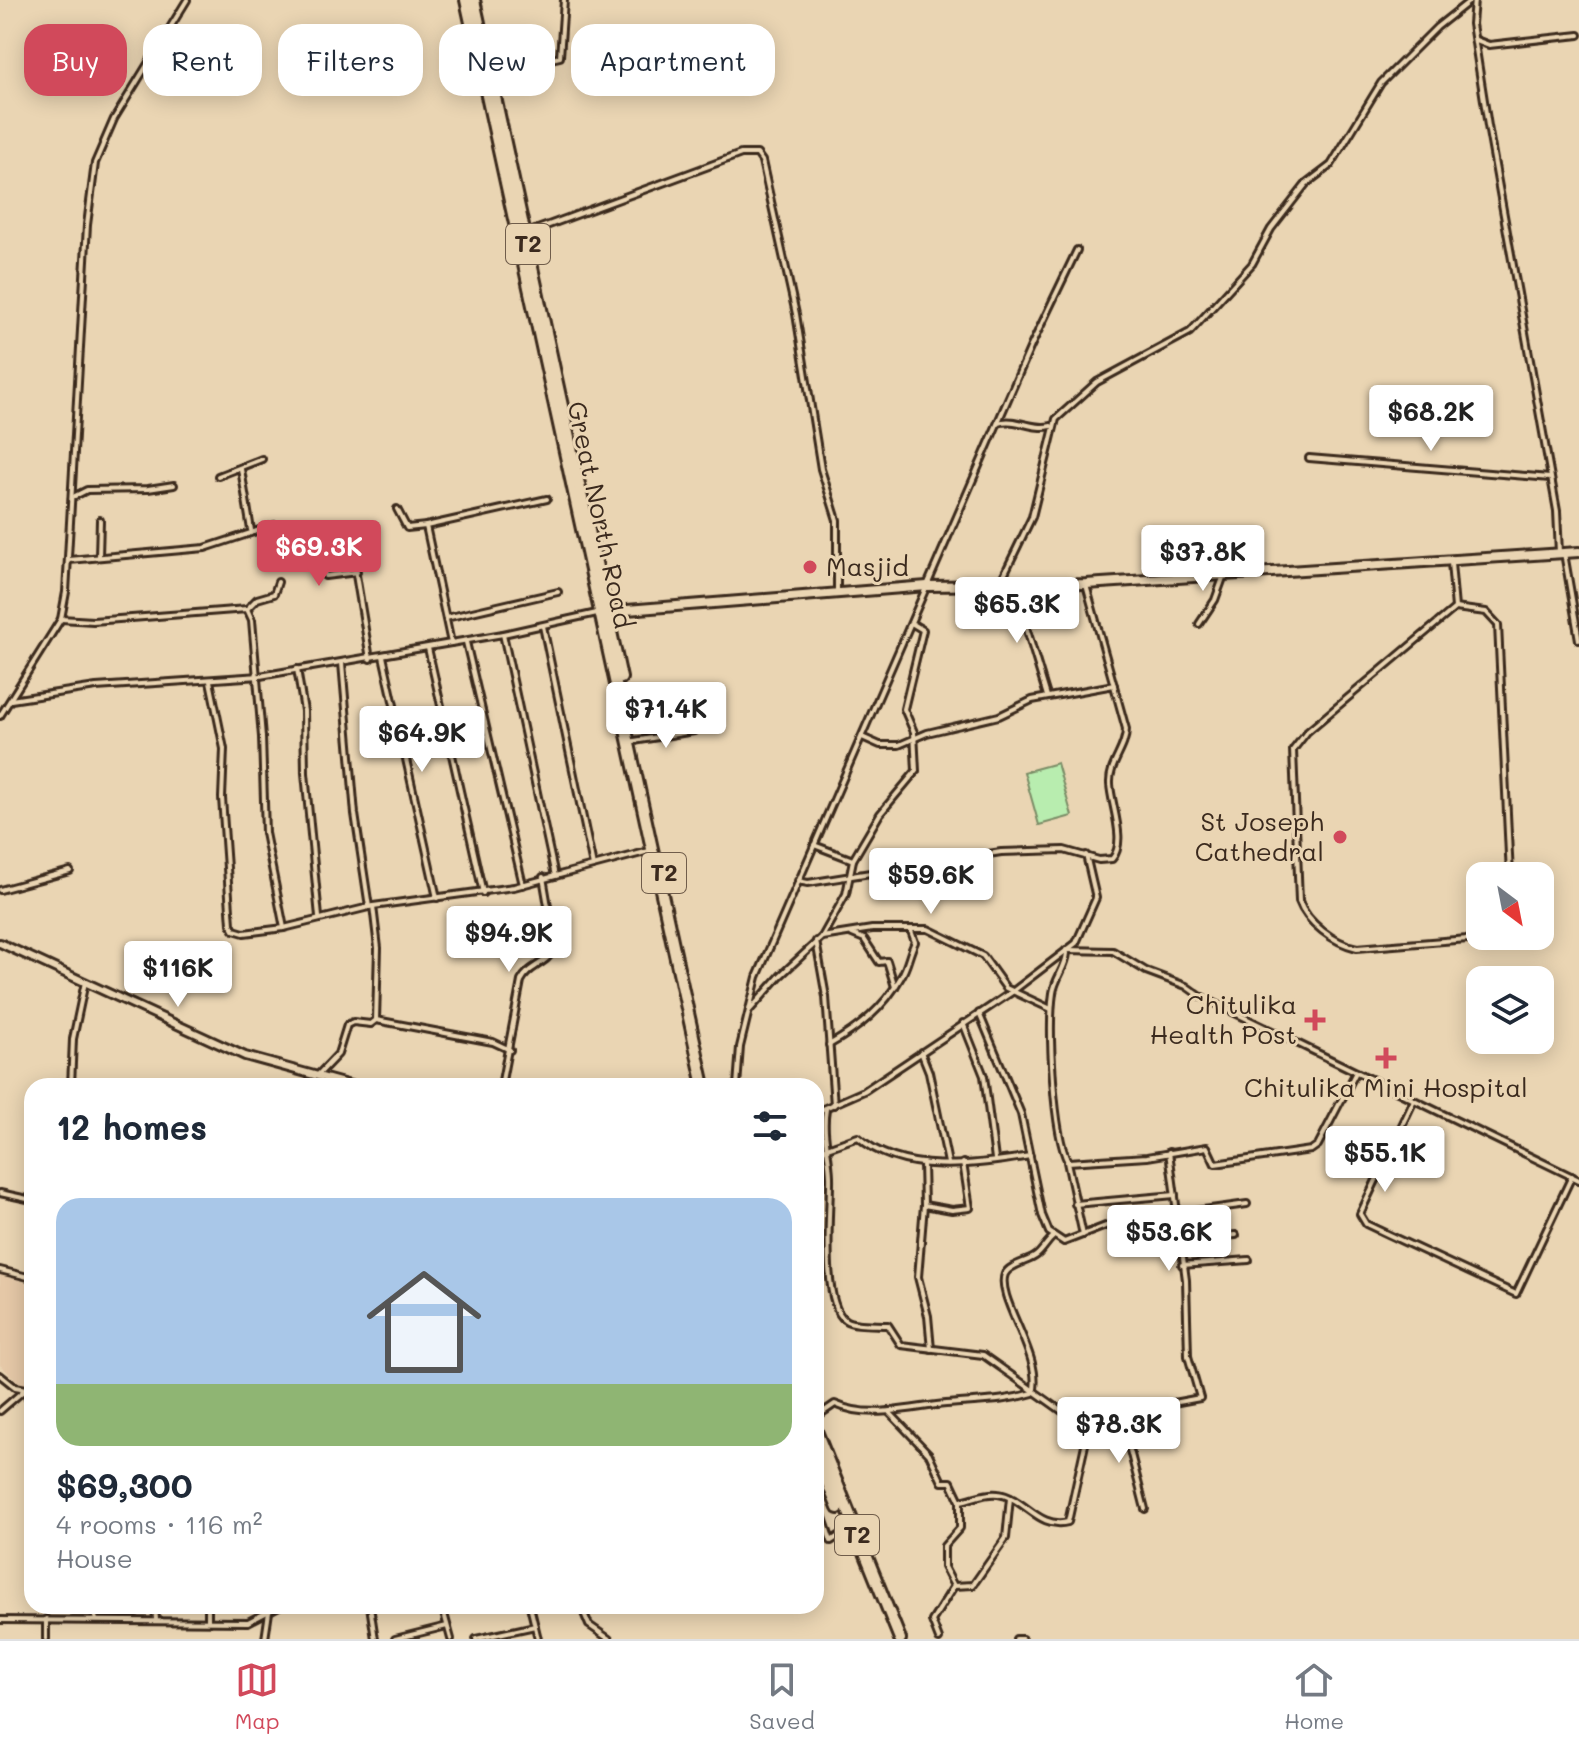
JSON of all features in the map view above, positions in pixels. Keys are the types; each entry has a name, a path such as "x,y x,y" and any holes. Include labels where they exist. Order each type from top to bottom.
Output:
{"highway":[{"name":"Great North Road","path":"466,0 506,165 702,1078"},
{"name":"Great North Road","path":"474,0 479,24"},
{"name":"Great North Road","path":"494,96 506,165"},
{"name":"Great North Road","path":"603,612 708,1078"},
{"name":"T2","path":"824,1451 900,1639"},
{"name":"T2","path":"824,1473 893,1639"}],"main road":[{"path":"603,612 837,596 927,586 1086,584 1579,552"},
{"path":"0,943 245,1056 316,1078"}],"street":[{"path":"0,716 61,619 69,560 87,225 95,163 114,119 187,0"},
{"path":"555,61 560,57 564,0"},
{"path":"1472,0 1475,39 1579,640"},
{"path":"998,423 1012,421 1040,428 1053,424 1097,382 1190,332 1252,264 1271,229 1306,184 1331,165 1381,83 1437,27 1472,0"},
{"path":"1475,39 1489,45 1579,35"},
{"path":"521,234 741,154 757,154 762,161 796,314 821,469 837,520 837,596"},
{"path":"738,1078 740,1047 757,977 998,423 1077,250"},
{"path":"998,586 1032,517 1045,473 1053,424"},
{"path":"1309,458 1550,478"},
{"path":"218,476 262,459"},
{"path":"241,469 251,531"},
{"path":"73,498 87,490 148,489 174,485"},
{"path":"397,509 407,528 547,499"},
{"path":"99,556 100,520"},
{"path":"69,560 205,548 275,525 290,532"},
{"path":"426,526 451,643"},
{"path":"349,533 370,659"},
{"path":"320,549 325,576 357,572"},
{"path":"1451,562 1455,608"},
{"path":"1199,624 1215,600 1224,573"},
{"path":"61,619 93,621 247,609 257,599 274,594 278,582"},
{"path":"1013,584 1047,696"},
{"path":"798,881 1040,849 1086,854 1107,862 1118,850 1110,775 1126,738 1126,729 1086,584"},
{"path":"446,618 558,592"},
{"path":"1466,939 1357,948 1335,939 1306,916 1299,901 1293,750 1307,732 1455,608 1486,612 1498,625 1509,862"},
{"path":"247,609 252,620 257,676 265,833 284,928"},
{"path":"11,700 96,687 257,676 370,659 603,612"},
{"path":"822,937 844,897 853,860 880,814 916,771 913,737 904,709 923,628 913,624"},
{"path":"543,626 593,866"},
{"path":"503,634 555,876"},
{"path":"466,641 523,885"},
{"path":"428,648 483,893"},
{"path":"383,656 437,898"},
{"path":"342,663 355,814 378,948 376,1020"},
{"path":"297,669 304,711 305,773 319,917"},
{"path":"210,681 224,749 222,798 231,924 234,930 244,933 284,928 371,906 483,893 653,850"},
{"path":"862,737 868,743 891,746 913,737 999,716 1047,696 1114,685"},
{"path":"634,741 694,731"},
{"path":"813,845 853,860"},
{"path":"824,1122 826,1109 864,1091 1067,952 1081,936 1095,905 1095,886 1086,854"},
{"path":"0,890 70,871"},
{"path":"503,1078 521,981 530,970 544,964 555,947 543,877"},
{"path":"749,1011 816,941 822,937 872,929 928,929 983,956 1003,986 1051,1009"},
{"path":"829,1045 869,1018 895,987 915,942 911,931"},
{"path":"846,933 859,935 879,962 887,961 895,987"},
{"path":"816,941 835,1106"},
{"path":"1067,952 1113,951 1146,971 1186,986 1200,996 1579,1180"},
{"path":"1067,952 1066,963 1056,979 1051,1009 1054,1082 1083,1236"},
{"path":"71,1078 73,1039 85,982"},
{"path":"979,1013 1014,1094 1031,1156 1042,1215 1053,1237 1064,1242 1116,1222 1247,1204"},
{"path":"316,1078 338,1054 347,1025 353,1022 371,1024 376,1020 493,1042 510,1050"},
{"path":"963,1023 984,1076 995,1160"},
{"path":"921,1052 929,1072 948,1163"},
{"path":"1067,1159 1099,1162 1207,1147 1215,1164 1293,1155 1315,1148 1357,1071"},
{"path":"1414,1100 1360,1214 1366,1224 1376,1229 1516,1294 1572,1176"},
{"path":"824,1133 832,1284 838,1311 850,1323 888,1325 901,1345 983,1355 1070,1418 1086,1421 1200,1398 1188,1356 1186,1280 1169,1152"},
{"path":"824,1150 858,1137 891,1159 923,1163 963,1163 1031,1156"},
{"path":"923,1163 924,1205 918,1277 928,1316 931,1349"},
{"path":"924,1205 952,1210 970,1208 963,1163"},
{"path":"0,1193 24,1198"},
{"path":"1075,1204 1175,1195"},
{"path":"1182,1239 1236,1235"},
{"path":"1033,1393 1035,1380 1029,1351 1006,1296 1005,1278 1008,1271 1038,1254 1053,1237"},
{"path":"1182,1265 1249,1260"},
{"path":"0,1270 24,1276"},
{"path":"0,1375 24,1393"},
{"path":"0,1411 22,1390"},
{"path":"824,1412 835,1404 850,1411 889,1412 944,1404 1002,1402 1033,1393"},
{"path":"889,1412 929,1454 942,1482 953,1485 960,1501 960,1528 944,1546 944,1567 954,1586"},
{"path":"1121,1415 1145,1509"},
{"path":"960,1501 996,1494 1010,1498 1044,1519 1068,1522 1088,1431 1086,1421"},
{"path":"939,1639 932,1621 954,1586 974,1583 1002,1544 1008,1533 1010,1498"},
{"path":"824,1520 831,1541 848,1530"},
{"path":"94,1614 96,1620"},
{"path":"156,1614 156,1620"},
{"path":"208,1614 208,1621"},
{"path":"0,1620 248,1622 265,1614"},
{"path":"265,1639 269,1614"},
{"path":"371,1614 375,1639"},
{"path":"445,1614 451,1639"},
{"path":"532,1614 538,1639"},
{"path":"584,1614 589,1625 609,1639"},
{"path":"46,1619 46,1639"},
{"path":"395,1639 447,1626"},
{"path":"476,1639 535,1626"}],"shaded area":[{"path":"0,1275 24,1282 24,1384 19,1383 0,1365"}],"green space":[{"path":"1057,763 1072,816 1039,825 1024,772"}],"place":[{"name":"Masjid","path":"810,567"},
{"name":"St Joseph Cathedral","path":"1340,837"},
{"name":"Chitulika Health Post","path":"1315,1020"},
{"name":"Chitulika Mini Hospital","path":"1386,1058"}]}
